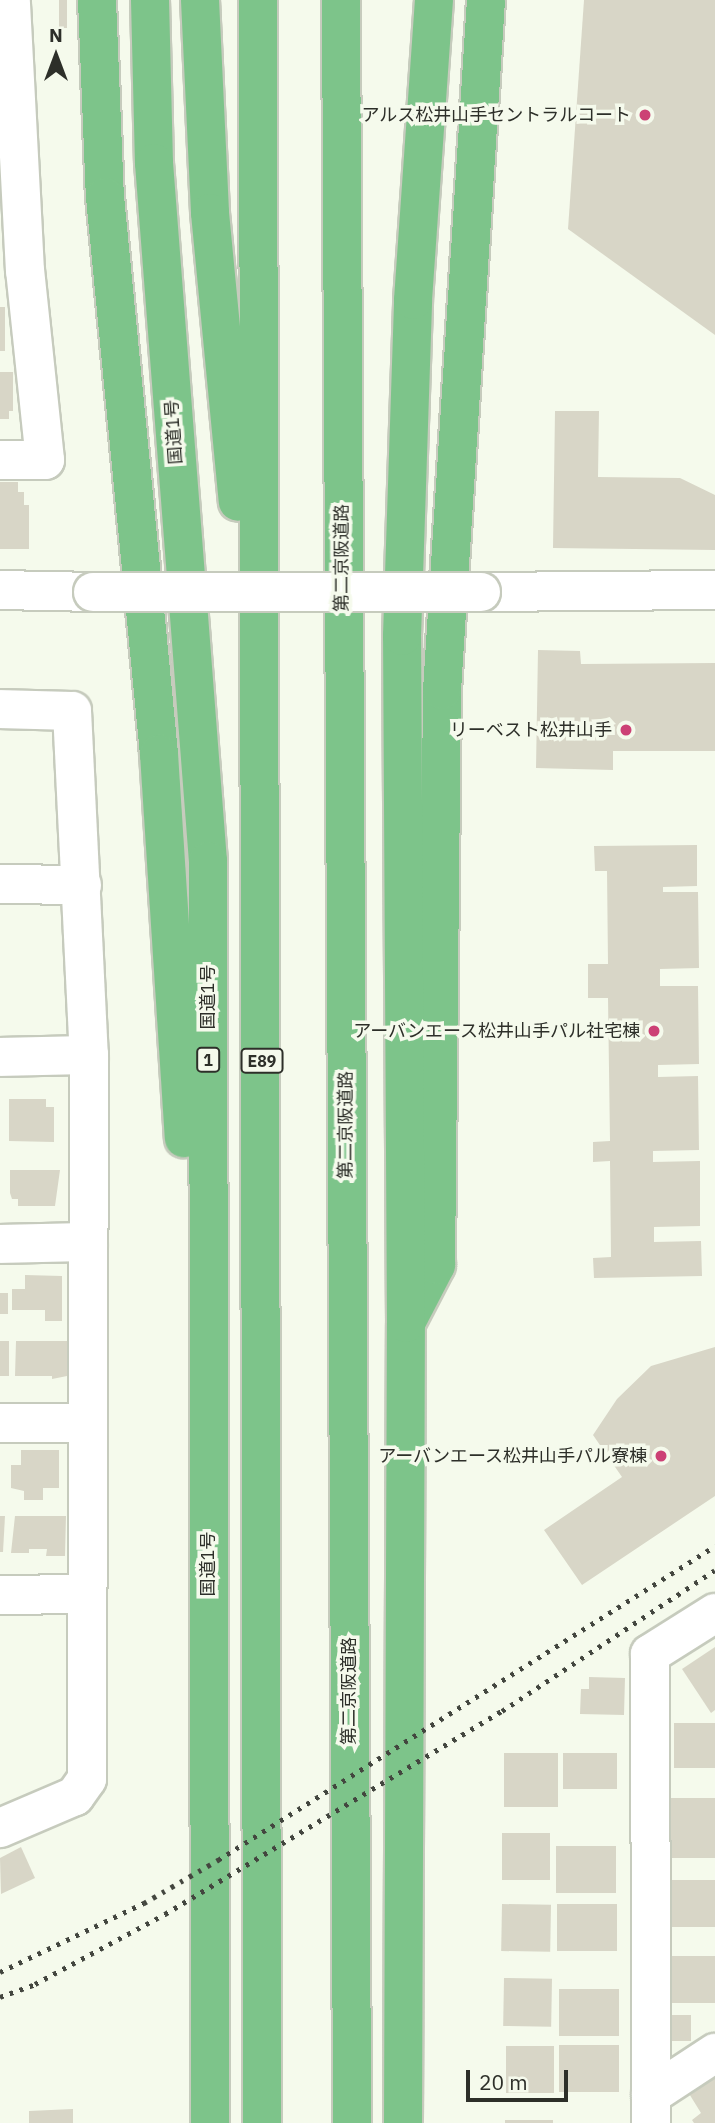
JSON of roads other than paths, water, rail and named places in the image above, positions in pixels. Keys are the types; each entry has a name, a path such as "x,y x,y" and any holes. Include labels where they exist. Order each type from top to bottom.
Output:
{"highway":[{"name":"1","path":"97,0 105,197 159,754 190,1225 208,1349"},
{"name":"国道1号","path":"150,0 153,163 208,861 210,2123"},
{"path":"200,0 210,213 262,741"},
{"name":"E89","path":"258,0 262,741 262,2123"},
{"name":"第二京阪道路","path":"341,0 340,282 352,2123"},
{"path":"340,282 366,0"},
{"path":"403,2123 406,1323 402,636 413,300 433,0"},
{"path":"406,1323 436,1265 442,690 486,0"}],"street":[{"path":"0,460 45,460 12,271 7,89 11,0"},
{"path":"0,590 715,590"},
{"path":"0,709 72,711 89,1055 87,1779 75,1796 0,1828"},
{"path":"0,884 82,886"},
{"path":"0,1057 89,1055"},
{"path":"0,1244 88,1242"},
{"path":"0,1423 88,1423"},
{"path":"0,1595 87,1594"},
{"path":"651,2109 650,1654 715,1613"},
{"path":"651,2109 715,2053"}],"railway":[{"path":"0,1972 144,1903 218,1860 715,1546"},
{"path":"0,1997 35,1984 165,1914 502,1711 715,1570"}],"place":[{"name":"アルス松井山手セントラルコート","path":"645,115"},
{"name":"リーベスト松井山手","path":"626,730"},
{"name":"アーバンエース松井山手パル社宅棟","path":"654,1031"},
{"name":"アーバンエース松井山手パル寮棟","path":"661,1456"}]}
